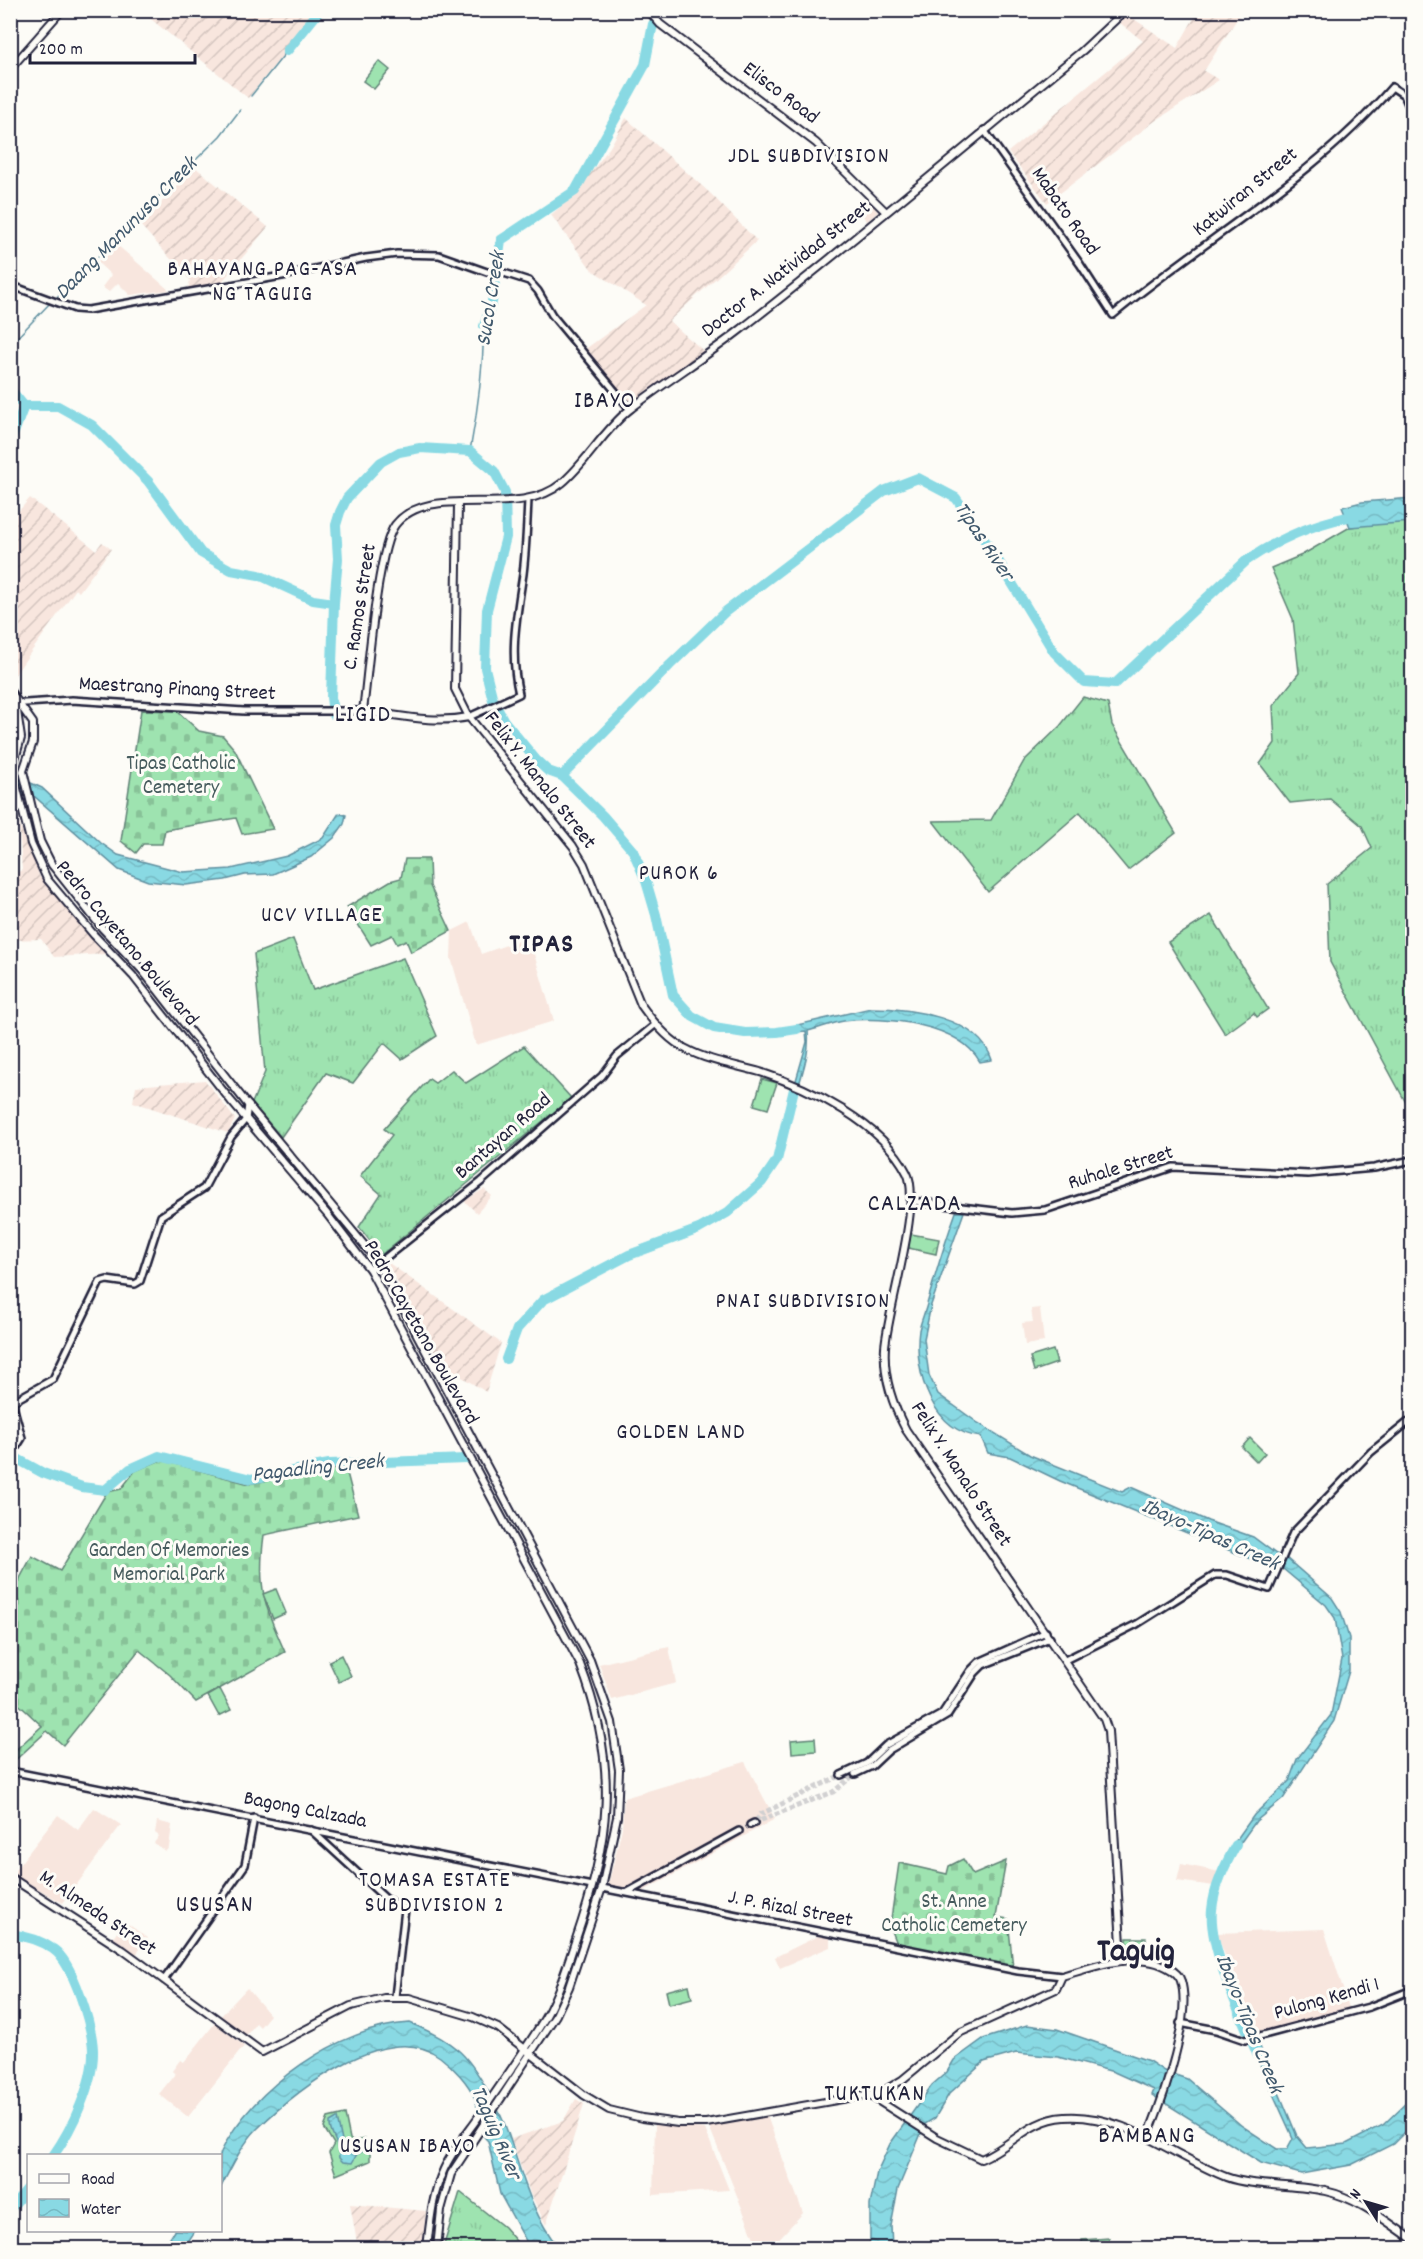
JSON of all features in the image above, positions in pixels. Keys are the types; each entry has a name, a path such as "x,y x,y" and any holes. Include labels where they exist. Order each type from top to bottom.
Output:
{"main road":[{"path":"10,69 62,10"},
{"name":"Elisco Road","path":"648,10 660,24 816,142 886,212"},
{"name":"Doctor A. Natividad Street","path":"406,514 424,504 528,499 548,493 561,484 609,429 630,409 739,331 1120,18 1126,10"},
{"name":"Felix Y. Manalo Street","path":"458,504 455,689 469,717 573,846 584,864 633,989 656,1024 689,1051 799,1087 852,1116 874,1134 905,1169 911,1183 911,1201 885,1347 886,1376 896,1411 906,1430 1100,1712 1108,1731 1122,1961"},
{"name":"C. Ramos Street","path":"363,711 384,551 389,535 406,514"},
{"path":"10,691 18,703"},
{"name":"Pedro Cayetano Boulevard","path":"18,703 25,709 33,723 33,742 23,771 40,841 61,879 102,928 142,970 248,1104 379,1263 585,1650 599,1682 612,1722 619,1770 617,1817 602,1888 569,1987 552,2021 528,2050"},
{"name":"Pedro Cayetano Boulevard","path":"18,703 21,738 12,771 31,844 47,879 93,935 133,976 370,1270 563,1632 588,1685 600,1726 607,1770 606,1812 589,1896 560,1985 545,2018 528,2050 467,2148 446,2189 437,2248"},
{"path":"363,711 411,719 452,720 469,717"},
{"name":"M. Almeda Street","path":"10,1877 71,1914 265,2052 320,2020 351,2006 395,1997"},
{"path":"589,1896 595,1896 598,1899"},
{"name":"J. P. Rizal Street","path":"1062,1976 1122,1961 1147,1961 1175,1972 1181,1979 1180,2023 1172,2063 1148,2134"},
{"path":"395,1997 432,2004 498,2028 602,2107 642,2118 706,2123 871,2096 902,2080 959,2032 1056,1989 1062,1976"},
{"name":"Pedro Cayetano Boulevard","path":"427,2248 434,2199 443,2170 466,2135 499,2094"},
{"path":"871,2096 922,2128 981,2159 1027,2129 1058,2118 1106,2121 1148,2134 1235,2180 1326,2191 1344,2197 1413,2239"},
{"path":"429,2229 438,2231"}],"street":[{"name":"Katwiran Street","path":"1113,315 1274,193 1363,117 1392,87 1404,95 1413,113"},
{"name":"Mabato Road","path":"984,130 1080,264 1113,315"},
{"path":"10,285 75,309 88,310 397,254 439,255 491,272 524,278 532,284 552,315 630,409"},
{"path":"469,717 519,694 513,669 514,634 523,572 528,499"},
{"name":"Maestrang Pinang Street","path":"10,704 72,700 244,711 363,711"},
{"name":"Bantayan Road","path":"370,1270 481,1182 602,1076 617,1056 656,1024"},
{"path":"11,1455 22,1438 11,1406 12,1402 53,1379 100,1282 107,1280 135,1284 140,1281 161,1216 204,1188 231,1137 246,1119 248,1104"},
{"name":"Ruhale Street","path":"911,1201 1012,1213 1045,1210 1173,1167 1308,1174 1374,1168 1413,1160"},
{"path":"1065,1660 1137,1624 1215,1575 1227,1575 1269,1589 1293,1533 1371,1452 1413,1419"},
{"path":"855,1774 872,1766 889,1749 948,1715 975,1672 983,1665 1048,1635"},
{"path":"840,1775 867,1763 886,1745 942,1714 971,1670 979,1662 1048,1635"},
{"name":"Bagong Calzada","path":"10,1771 592,1886"},
{"path":"164,1980 245,1865 254,1818"},
{"path":"310,1829 386,1899 405,1909 395,1997"},
{"path":"627,1892 739,1831"},
{"name":"J. P. Rizal Street","path":"602,1888 828,1935 1018,1971 1062,1976"},
{"name":"Pulong Kendi 1","path":"1180,2023 1216,2030 1245,2040 1369,2007 1413,1990"}],"shaded area":[{"path":"141,11 319,11 248,98"},
{"path":"1198,11 1242,11 1204,71 1219,80 1155,121 1047,203 1008,152 1143,41 1120,23 1128,15 1177,48"},
{"path":"626,118 711,194 757,241 669,321 706,353 629,403 584,350 646,305 592,270 551,215 575,194 610,147"},
{"path":"195,167 268,227 221,283 188,289 190,280 140,225"},
{"path":"867,198 878,212 867,221 856,208"},
{"path":"116,244 169,290 130,295 118,283 109,292 102,287 111,275 97,262"},
{"path":"30,498 96,550 102,542 111,549 79,592 76,589 11,680 11,520"},
{"path":"19,823 40,877 106,954 54,957 41,939 11,940 11,875 22,870"},
{"path":"470,922 481,954 529,937 554,1021 476,1045 451,958 452,931"},
{"path":"205,1080 235,1119 228,1133 133,1102 136,1086"},
{"path":"484,1189 492,1196 477,1213 464,1201"},
{"path":"386,1261 501,1343 486,1392 441,1364"},
{"path":"1040,1308 1044,1342 1025,1345 1022,1323 1033,1322 1031,1309"},
{"path":"669,1647 676,1683 612,1700 599,1664"},
{"path":"745,1762 775,1819 644,1891 608,1886 622,1828 624,1798"},
{"path":"94,1808 121,1825 63,1903 12,1874 58,1815 78,1830"},
{"path":"157,1821 172,1825 169,1847 166,1851 154,1843 159,1836 155,1833"},
{"path":"1181,1864 1220,1872 1214,1886 1177,1881"},
{"path":"125,1922 148,1938 135,1956 112,1939"},
{"path":"1324,1929 1350,2011 1253,2034 1217,1933"},
{"path":"818,1936 830,1938 830,1947 780,1968 775,1957"},
{"path":"247,1988 270,2015 260,2027 256,2023 245,2037 220,2017"},
{"path":"215,2023 244,2046 188,2117 159,2094 175,2074 172,2071 180,2060 184,2062"},
{"path":"576,2099 584,2104 546,2225 531,2195 511,2139 563,2121"},
{"path":"767,2116 803,2213 771,2247 758,2248 709,2126"},
{"path":"655,2124 705,2129 729,2190 653,2195"},
{"path":"350,2204 426,2211 422,2248 358,2248"}],"green space":[{"path":"379,61 390,70 374,89 363,81"},
{"path":"1386,522 1412,522 1412,1114 1330,962 1327,884 1372,848 1362,826 1330,799 1290,803 1260,764 1275,743 1273,706 1299,673 1293,619 1271,568 1302,555 1350,527"},
{"path":"1083,697 1108,704 1112,725 1176,833 1128,870 1080,812 988,892 933,821 991,820 1024,761 1060,726"},
{"name":"Tipas Catholic Cemetery","path":"141,710 177,711 199,731 223,736 235,750 273,829 242,834 236,818 165,830 162,844 143,844 136,853 121,841"},
{"path":"405,859 429,859 430,886 451,931 411,952 406,940 397,944 392,935 371,945 347,907 390,881 401,878"},
{"path":"1211,915 1268,1009 1257,1017 1254,1013 1225,1034 1168,942"},
{"path":"293,939 313,990 403,958 437,1036 402,1059 384,1043 353,1083 326,1073 281,1137 252,1103 265,1072 254,954"},
{"path":"524,1046 571,1098 381,1255 359,1227 381,1194 360,1176 392,1135 384,1129 429,1079 435,1083 452,1070 466,1083"},
{"path":"762,1079 777,1083 768,1109 754,1105"},
{"path":"911,1234 939,1239 936,1254 908,1248"},
{"path":"1053,1350 1057,1363 1034,1371 1030,1357"},
{"path":"1250,1438 1265,1453 1257,1462 1242,1447"},
{"name":"Garden Of Memories Memorial Park","path":"161,1460 249,1484 322,1470 346,1469 358,1515 264,1535 261,1569 264,1595 285,1652 196,1702 170,1675 139,1650 63,1745 47,1731 11,1764 11,1754 42,1726 11,1697 11,1577 19,1580 32,1556 60,1571 107,1492 121,1489 135,1471"},
{"path":"276,1589 286,1613 273,1619 263,1594"},
{"path":"341,1655 351,1676 339,1682 329,1661"},
{"path":"220,1689 231,1710 219,1716 208,1696"},
{"path":"815,1738 816,1751 792,1753 791,1740"},
{"name":"St. Anne Catholic Cemetery","path":"963,1859 973,1875 1006,1861 996,1917 1008,1919 1013,1968 898,1946 890,1926 899,1863 947,1874 949,1866"},
{"path":"1127,1938 1146,1938 1146,1956 1127,1956"},
{"path":"689,1985 692,1998 669,2004 666,1991"},
{"path":"345,2114 350,2139 352,2141 365,2139 370,2147 370,2161 336,2175 329,2153 334,2144 324,2128 328,2118"},
{"path":"460,2192 504,2227 522,2248 443,2248"},
{"path":"1109,2238 1109,2248 1082,2248 1082,2240"}],"water":[{"path":"1412,498 1412,522 1350,527 1342,507 1362,502"},
{"path":"11,774 42,788 101,843 118,855 183,872 231,869 287,856 323,838 339,813 346,815 344,824 334,838 311,857 273,874 245,875 186,885 148,881 119,870 35,797 11,793"},
{"path":"871,1008 923,1013 958,1025 985,1045 992,1060 980,1062 970,1049 956,1038 919,1025 899,1021 844,1021 808,1031 805,1065 799,1085 795,1084 807,1042 806,1031 784,1033 784,1028"},
{"path":"956,1212 964,1212 931,1305 924,1339 929,1375 938,1394 978,1423 1030,1455 1122,1492 1131,1487 1208,1521 1253,1537 1276,1554 1286,1558 1332,1598 1341,1612 1349,1638 1349,1671 1334,1721 1283,1799 1256,1821 1231,1856 1227,1853 1254,1815 1289,1781 1297,1759 1331,1715 1342,1659 1335,1618 1326,1605 1283,1569 1258,1562 1060,1481 1010,1457 988,1453 981,1437 964,1433 950,1424 930,1398 919,1364 918,1347 919,1330"},
{"name":"Taguig River","path":"410,2023 453,2046 473,2067 495,2103 506,2127 535,2209 559,2248 530,2248 500,2194 488,2141 482,2132 477,2104 469,2087 440,2057 418,2047 394,2047 368,2053 342,2064 317,2080 257,2129 237,2156 222,2185 221,2152 235,2128 253,2105 301,2065 328,2048 356,2035 383,2027"},
{"path":"1027,2025 1057,2029 1149,2061 1164,2071 1187,2079 1242,2126 1277,2149 1287,2149 1293,2138 1251,2045 1258,2042 1297,2136 1307,2148 1346,2144 1383,2125 1412,2097 1412,2125 1393,2144 1351,2165 1301,2174 1261,2163 1152,2095 1154,2090 1114,2072 1058,2057 1016,2053 984,2062 949,2094 935,2118 925,2124 898,2189 891,2226 892,2248 870,2248 870,2205 877,2172 890,2144 932,2085 947,2072 954,2060 983,2039"},
{"path":"337,2118 342,2141 348,2148 361,2144 366,2150 357,2154 352,2163 343,2162 339,2158 330,2127 330,2122"},
{"path":"173,2232 194,2232 184,2248 163,2248"}],"waterway":[{"name":"Daang Manunuso Creek","path":"287,51 320,10"},
{"name":"Sucol Creek","path":"484,326 492,302 501,240 575,191 645,65 653,24"},
{"name":"Daang Manunuso Creek","path":"251,96 287,51"},
{"name":"Daang Manunuso Creek","path":"55,299 220,136 240,110"},
{"name":"Daang Manunuso Creek","path":"10,345 51,302"},
{"name":"Sucol Creek","path":"470,451 480,389 484,326"},
{"path":"10,389 24,406"},
{"path":"24,406 58,406 92,425 148,481 201,553 231,570 259,575 313,600 334,603 338,559 336,525 347,498 381,462 399,452 420,448 470,451 494,471 505,492 506,537 487,610 485,668 493,700 504,721 536,760 548,771 562,776 603,816 633,851 646,881 656,915 673,995 692,1016 714,1028 745,1033 797,1029"},
{"path":"10,443 24,406"},
{"name":"Tipas River","path":"562,776 725,612 884,491 918,478 956,498 996,557 1054,652 1084,682 1115,684 1246,561 1259,552 1314,526 1358,515"},
{"path":"333,714 331,697 334,603"},
{"name":"Pagadling Creek","path":"506,1359 517,1329 543,1300 629,1255 699,1229 727,1213 762,1182 777,1160 795,1085"},
{"name":"Pagadling Creek","path":"10,1455 43,1473 82,1487 105,1490 130,1469 159,1456 251,1479 329,1464 466,1459"},
{"name":"Ibayo-Tipas Creek","path":"1236,1845 1215,1893 1212,1926 1215,1944 1228,1983 1258,2056"},
{"path":"10,1934 38,1941 53,1949 60,1956 68,1967 80,1995 92,2039 92,2063 86,2091 67,2133 54,2154"},
{"path":"10,2209 27,2189"}],"tunnel":[{"path":"754,1823 833,1792 855,1774"},
{"path":"756,1821 761,1814 841,1775"},
{"path":"739,1831 750,1825"}],"district":[{"name":"JDL SUBDIVISION","path":"809,157"},
{"name":"BAHAYANG PAG-ASA NG TAGUIG","path":"263,282"},
{"name":"IBAYO","path":"605,402"},
{"name":"LIGID","path":"363,716"},
{"name":"PUROK 6","path":"679,874"},
{"name":"UCV VILLAGE","path":"322,916"},
{"name":"TIPAS","path":"542,945"},
{"name":"CALZADA","path":"915,1205"},
{"name":"PNAI SUBDIVISION","path":"803,1302"},
{"name":"GOLDEN LAND","path":"681,1433"},
{"name":"TOMASA ESTATE SUBDIVISION 2","path":"435,1894"},
{"name":"USUSAN","path":"215,1906"},
{"name":"Taguig","path":"1136,1953"},
{"name":"TUKTUKAN","path":"875,2095"},
{"name":"BAMBANG","path":"1147,2137"},
{"name":"USUSAN IBAYO","path":"408,2147"}]}
